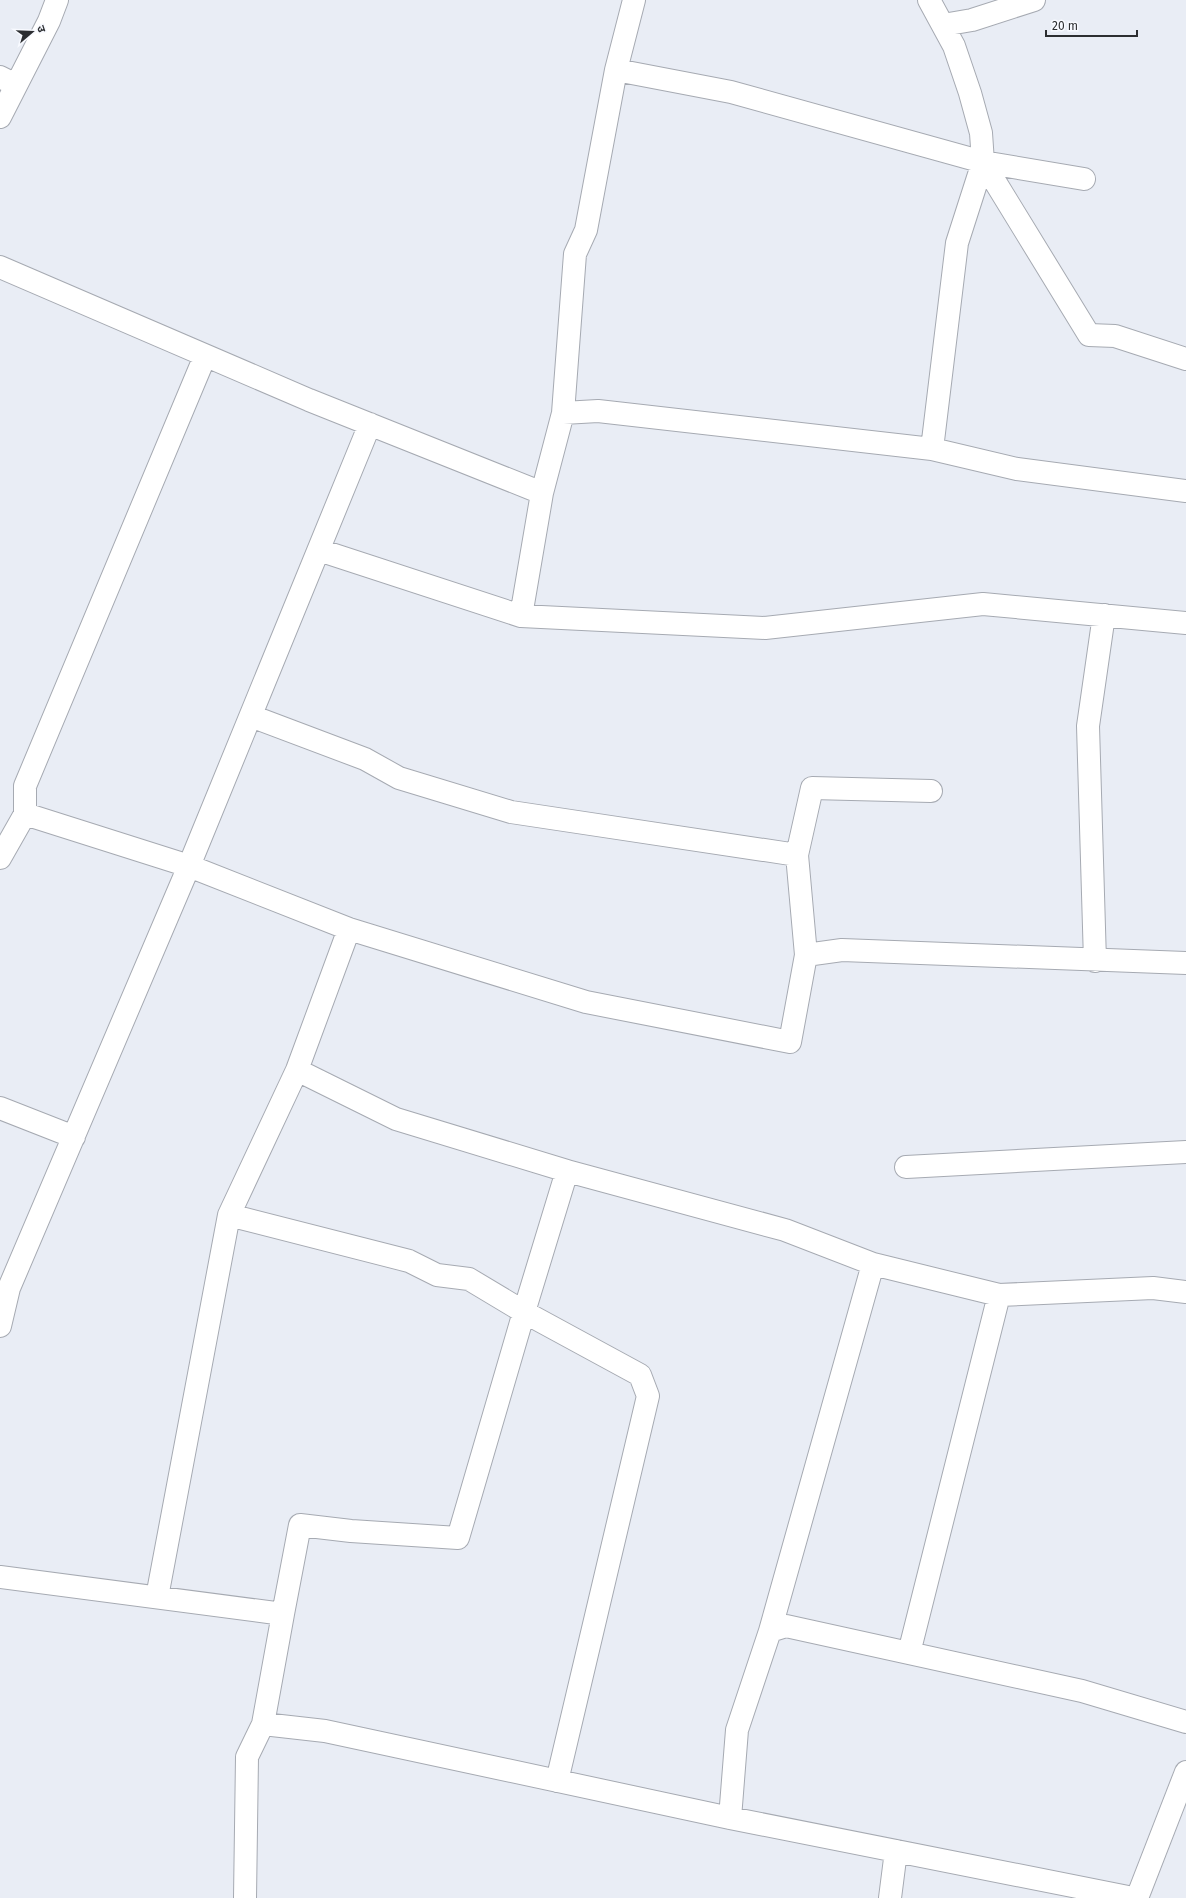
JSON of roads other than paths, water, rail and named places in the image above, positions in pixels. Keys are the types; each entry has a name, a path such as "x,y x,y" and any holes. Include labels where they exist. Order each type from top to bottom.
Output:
{"street":[{"path":"0,117 8,81 49,21 57,0"},
{"path":"522,616 542,493 563,413 575,254 586,230 616,70 634,0"},
{"path":"929,0 944,24 954,46 970,93 981,133 984,162 957,243 932,449"},
{"path":"944,24 972,20 1034,0"},
{"path":"616,70 731,92 984,162 1084,179"},
{"path":"984,162 1089,335 1115,336 1186,360"},
{"path":"0,267 206,356 542,493"},
{"path":"0,858 25,814 25,786 206,356"},
{"path":"563,413 598,411 932,449 1017,469 1186,491"},
{"path":"0,1326 5,1287 74,1137 189,866 370,424"},
{"path":"319,550 522,616 765,628 984,604 1186,623"},
{"path":"1095,961 1088,726 1104,615"},
{"path":"251,716 365,759 399,778 511,812 797,855"},
{"path":"25,814 189,866 349,929 586,1002 790,1042 806,955 797,855 812,788 931,791"},
{"path":"157,1597 230,1215 297,1070 349,929"},
{"path":"806,955 842,950 1186,964"},
{"path":"297,1070 396,1119 567,1171 785,1230 873,1264 999,1295 1153,1288 1186,1292"},
{"path":"0,1108 74,1137"},
{"path":"906,1168 1186,1152"},
{"path":"245,1898 247,1757 263,1724 300,1525 351,1531 458,1538 567,1171"},
{"path":"230,1215 409,1261 437,1275 469,1279 524,1312 640,1375 648,1396 558,1781"},
{"path":"730,1818 737,1730 770,1631 873,1264"},
{"path":"909,1653 999,1295"},
{"path":"0,1577 283,1614"},
{"path":"770,1631 786,1626 1082,1691 1186,1722"},
{"path":"263,1724 325,1731 730,1818 1133,1898"},
{"path":"1138,1898 1186,1772"},
{"path":"890,1898 896,1851"}]}
